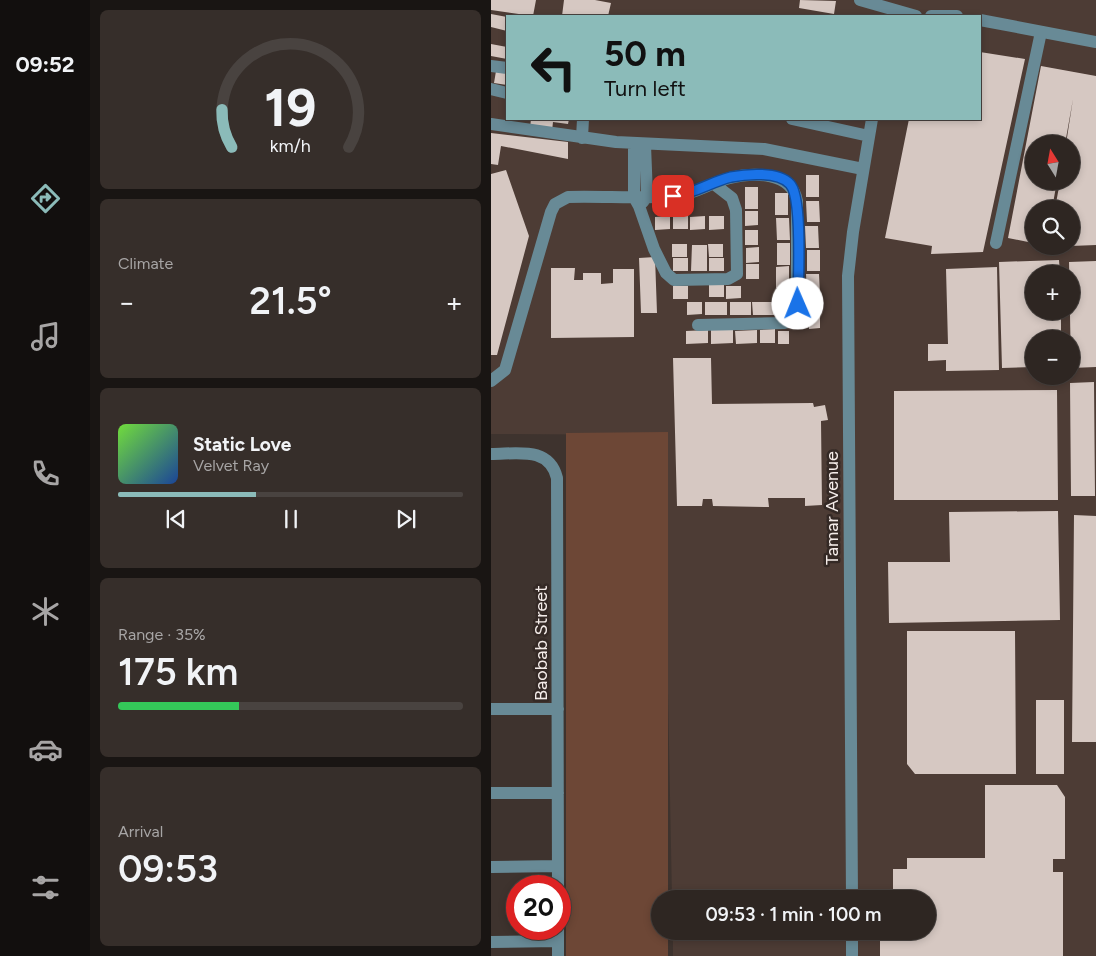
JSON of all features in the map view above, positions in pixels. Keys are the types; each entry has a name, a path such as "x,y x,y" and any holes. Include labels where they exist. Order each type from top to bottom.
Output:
{"street":[{"path":"861,0 913,15"},
{"path":"981,20 1096,42"},
{"path":"996,243 1041,32"},
{"path":"491,66 506,68"},
{"path":"491,89 506,93"},
{"path":"582,138 583,120"},
{"path":"797,120 869,136"},
{"name":"Tamar Avenue","path":"852,890 848,276 872,120"},
{"path":"491,124 582,138 640,144 753,147 863,169"},
{"path":"640,144 640,200 653,249 669,277 685,282 731,278 737,274 736,210 732,198 714,184"},
{"path":"491,382 505,370 551,212 555,204 568,197 640,200 691,194 730,178 752,175 777,177 785,180 794,189 797,201 798,310 793,320 784,323 698,325"},
{"name":"Baobab Street","path":"491,454 538,455 551,463 557,478 558,875"},
{"path":"491,709 558,709"},
{"path":"491,793 558,793"},
{"path":"491,867 558,866"},
{"path":"491,942 510,940"},
{"path":"558,940 558,956"},
{"path":"852,940 852,956"}],"shaded area":[{"path":"491,0 1096,0 1096,956 673,956 673,940 936,940 936,890 672,890 663,435 491,434"},
{"path":"668,432 668,890 651,890 651,940 668,940 668,956 566,956 566,940 571,940 571,875 566,875 566,433"}],"building":[{"path":"491,0 536,0 533,15 491,10"},
{"path":"564,0 595,0 611,3 608,15 562,15"},
{"path":"800,0 836,1 834,14 799,8"},
{"path":"491,14 506,17 506,31 491,27"},
{"path":"491,44 506,47 506,59 491,56"},
{"path":"981,52 1025,59 983,252 931,254 932,246 885,238 909,120 981,120"},
{"path":"1041,66 1096,76 1096,245 1080,246 1080,200 1057,200 1058,190 1080,190 1080,135 1067,135 1073,99 1067,135 1028,135"},
{"path":"496,71 506,72 506,85 494,83"},
{"path":"531,120 569,120 568,124 553,122 552,131 530,128"},
{"path":"491,133 568,142 568,159 501,146 498,165 491,164"},
{"path":"1025,149 1025,190 1055,190 1054,200 1025,200 1025,241 1008,238"},
{"path":"506,170 529,236 497,355 491,355 491,174"},
{"path":"806,175 819,175 819,197 806,197"},
{"path":"745,187 758,187 758,209 745,209"},
{"path":"775,193 788,193 788,215 775,215"},
{"path":"806,201 819,201 820,222 807,222"},
{"path":"745,211 758,211 758,225 745,226"},
{"path":"670,216 670,229 655,230 655,217"},
{"path":"673,216 688,216 688,229 673,229"},
{"path":"705,216 705,229 690,230 690,217"},
{"path":"709,216 724,216 724,229 709,230"},
{"path":"776,218 789,218 790,240 777,240"},
{"path":"805,226 818,226 819,248 806,248"},
{"path":"745,230 758,230 758,245 745,245"},
{"path":"777,243 790,243 790,265 777,265"},
{"path":"672,244 687,244 687,257 672,257"},
{"path":"708,244 723,244 723,257 709,257"},
{"path":"692,245 707,245 707,271 691,271"},
{"path":"759,247 759,262 746,263 746,248"},
{"path":"807,250 820,250 820,271 807,271"},
{"path":"655,257 657,313 641,313 639,258"},
{"path":"673,258 688,258 688,271 673,271"},
{"path":"709,258 724,258 724,271 709,271"},
{"path":"1059,260 1059,265 1025,265 1025,320 1061,320 1061,330 1025,330 1025,367 1002,368 999,262"},
{"path":"1096,261 1096,367 1080,368 1080,330 1070,330 1070,320 1080,320 1080,265 1069,265 1069,262"},
{"path":"746,264 759,264 759,279 746,279"},
{"path":"789,266 789,288 776,288 776,267"},
{"path":"997,267 999,370 946,371 946,360 928,361 928,344 948,344 946,269"},
{"path":"551,268 575,268 574,280 583,280 583,273 601,273 601,284 613,283 613,269 634,269 634,337 551,338"},
{"path":"806,274 819,274 820,295 807,295"},
{"path":"709,284 724,284 724,297 709,297"},
{"path":"673,286 688,286 688,299 673,299"},
{"path":"726,286 741,286 741,298 726,299"},
{"path":"789,291 790,306 777,307 776,292"},
{"path":"808,298 821,298 821,313 808,313"},
{"path":"687,302 702,302 702,314 687,315"},
{"path":"705,302 727,302 727,315 705,315"},
{"path":"730,302 751,302 751,315 730,315"},
{"path":"752,302 774,302 774,315 753,315"},
{"path":"809,315 820,315 820,328 809,329"},
{"path":"775,329 775,343 760,343 760,330"},
{"path":"708,330 708,343 686,344 686,331"},
{"path":"711,330 733,330 733,343 711,344"},
{"path":"757,330 757,343 736,344 735,331"},
{"path":"778,331 789,331 789,344 778,344"},
{"path":"673,358 711,358 712,404 813,403 814,407 825,405 828,420 821,421 822,505 805,506 805,498 768,498 769,507 713,506 712,499 703,499 702,506 677,506"},
{"path":"1094,382 1095,496 1071,496 1070,385 1080,385 1080,383"},
{"path":"1057,390 1058,500 894,500 894,391"},
{"path":"1058,511 1060,620 889,623 888,562 950,562 949,512"},
{"path":"1074,515 1096,516 1096,742 1072,742"},
{"path":"907,631 1015,631 1016,774 915,774 907,764"},
{"path":"1036,700 1064,700 1064,774 1036,774"},
{"path":"985,785 1057,785 1065,797 1065,859 1053,859 1053,872 1063,872 1063,956 880,956 880,940 936,940 936,890 893,890 893,869 907,869 907,858 985,858"}],"route":[{"path":"673,196 691,194 730,178 752,175 777,177 790,184 796,194 797,201 798,304"}]}
